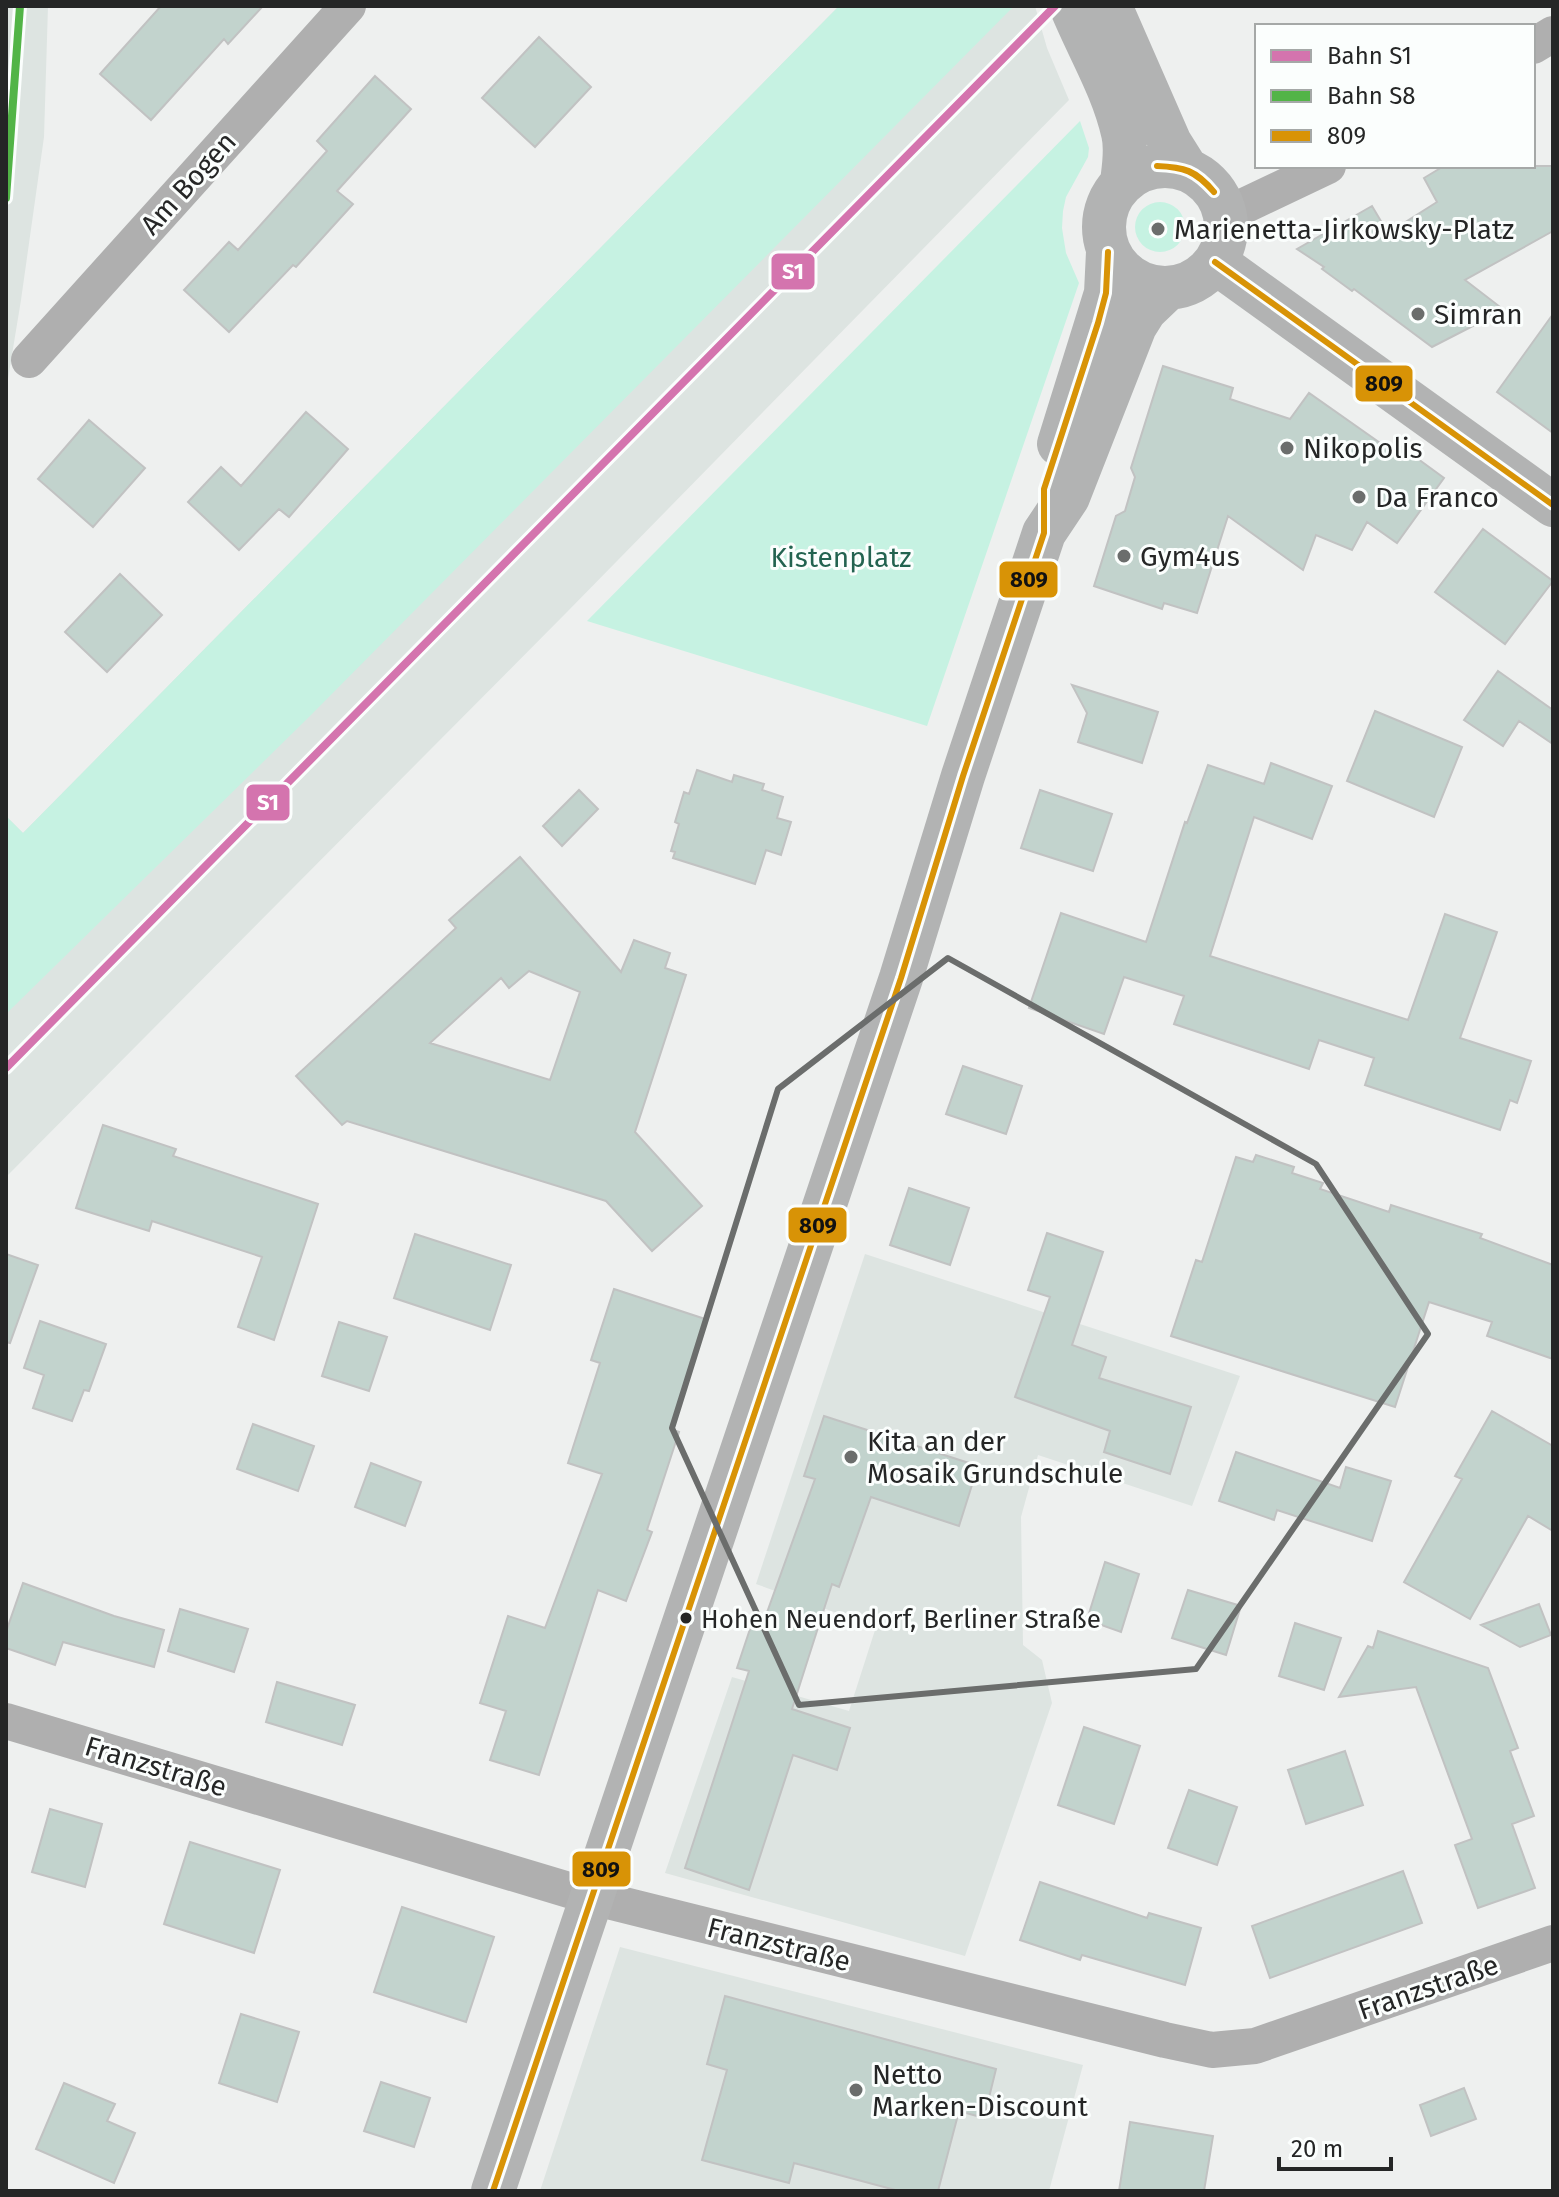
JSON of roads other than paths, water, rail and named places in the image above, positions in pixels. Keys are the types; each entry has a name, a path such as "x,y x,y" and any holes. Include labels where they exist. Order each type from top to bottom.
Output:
{"main road":[{"path":"1071,6 1114,100 1124,134 1122,182"},
{"path":"1110,6 1170,143 1187,170"},
{"path":"1044,533 1044,489 1106,293 1108,252 1103,234 1104,215 1111,197 1122,182 1136,172 1153,166 1170,165 1200,177 1212,187 1220,200 1225,215 1223,248 1202,276 1186,285 1167,289 1139,283 1126,275 1108,252"},
{"path":"1215,262 1553,505"},
{"path":"493,2191 901,978 1044,533 1068,497 1135,326 1145,310 1167,289"}],"street":[{"name":"Am Bogen","path":"29,360 348,6"},
{"path":"1535,45 1553,34"},
{"path":"1225,215 1324,168"},
{"name":"Franzstraße","path":"6,1721 592,1897 975,1994 1212,2050 1255,2046 1553,1943"}],"rail line":[{"name":"S8","path":"6,198 20,6"},
{"name":"S1","path":"6,1068 1055,6"}],"place":[{"name":"Marienetta-Jirkowsky-Platz","path":"1158,229"},
{"name":"Simran","path":"1418,314"},
{"name":"Nikopolis","path":"1287,448"},
{"name":"Da Franco","path":"1359,497"},
{"name":"Gym4us","path":"1124,556"},
{"name":"Kita an der Mosaik Grundschule","path":"851,1457"},
{"name":"Hohen Neuendorf, Berliner Straße","path":"686,1618"},
{"name":"Netto Marken-Discount","path":"856,2090"}],"park label":[{"name":"Kistenplatz","path":"841,557"}]}
